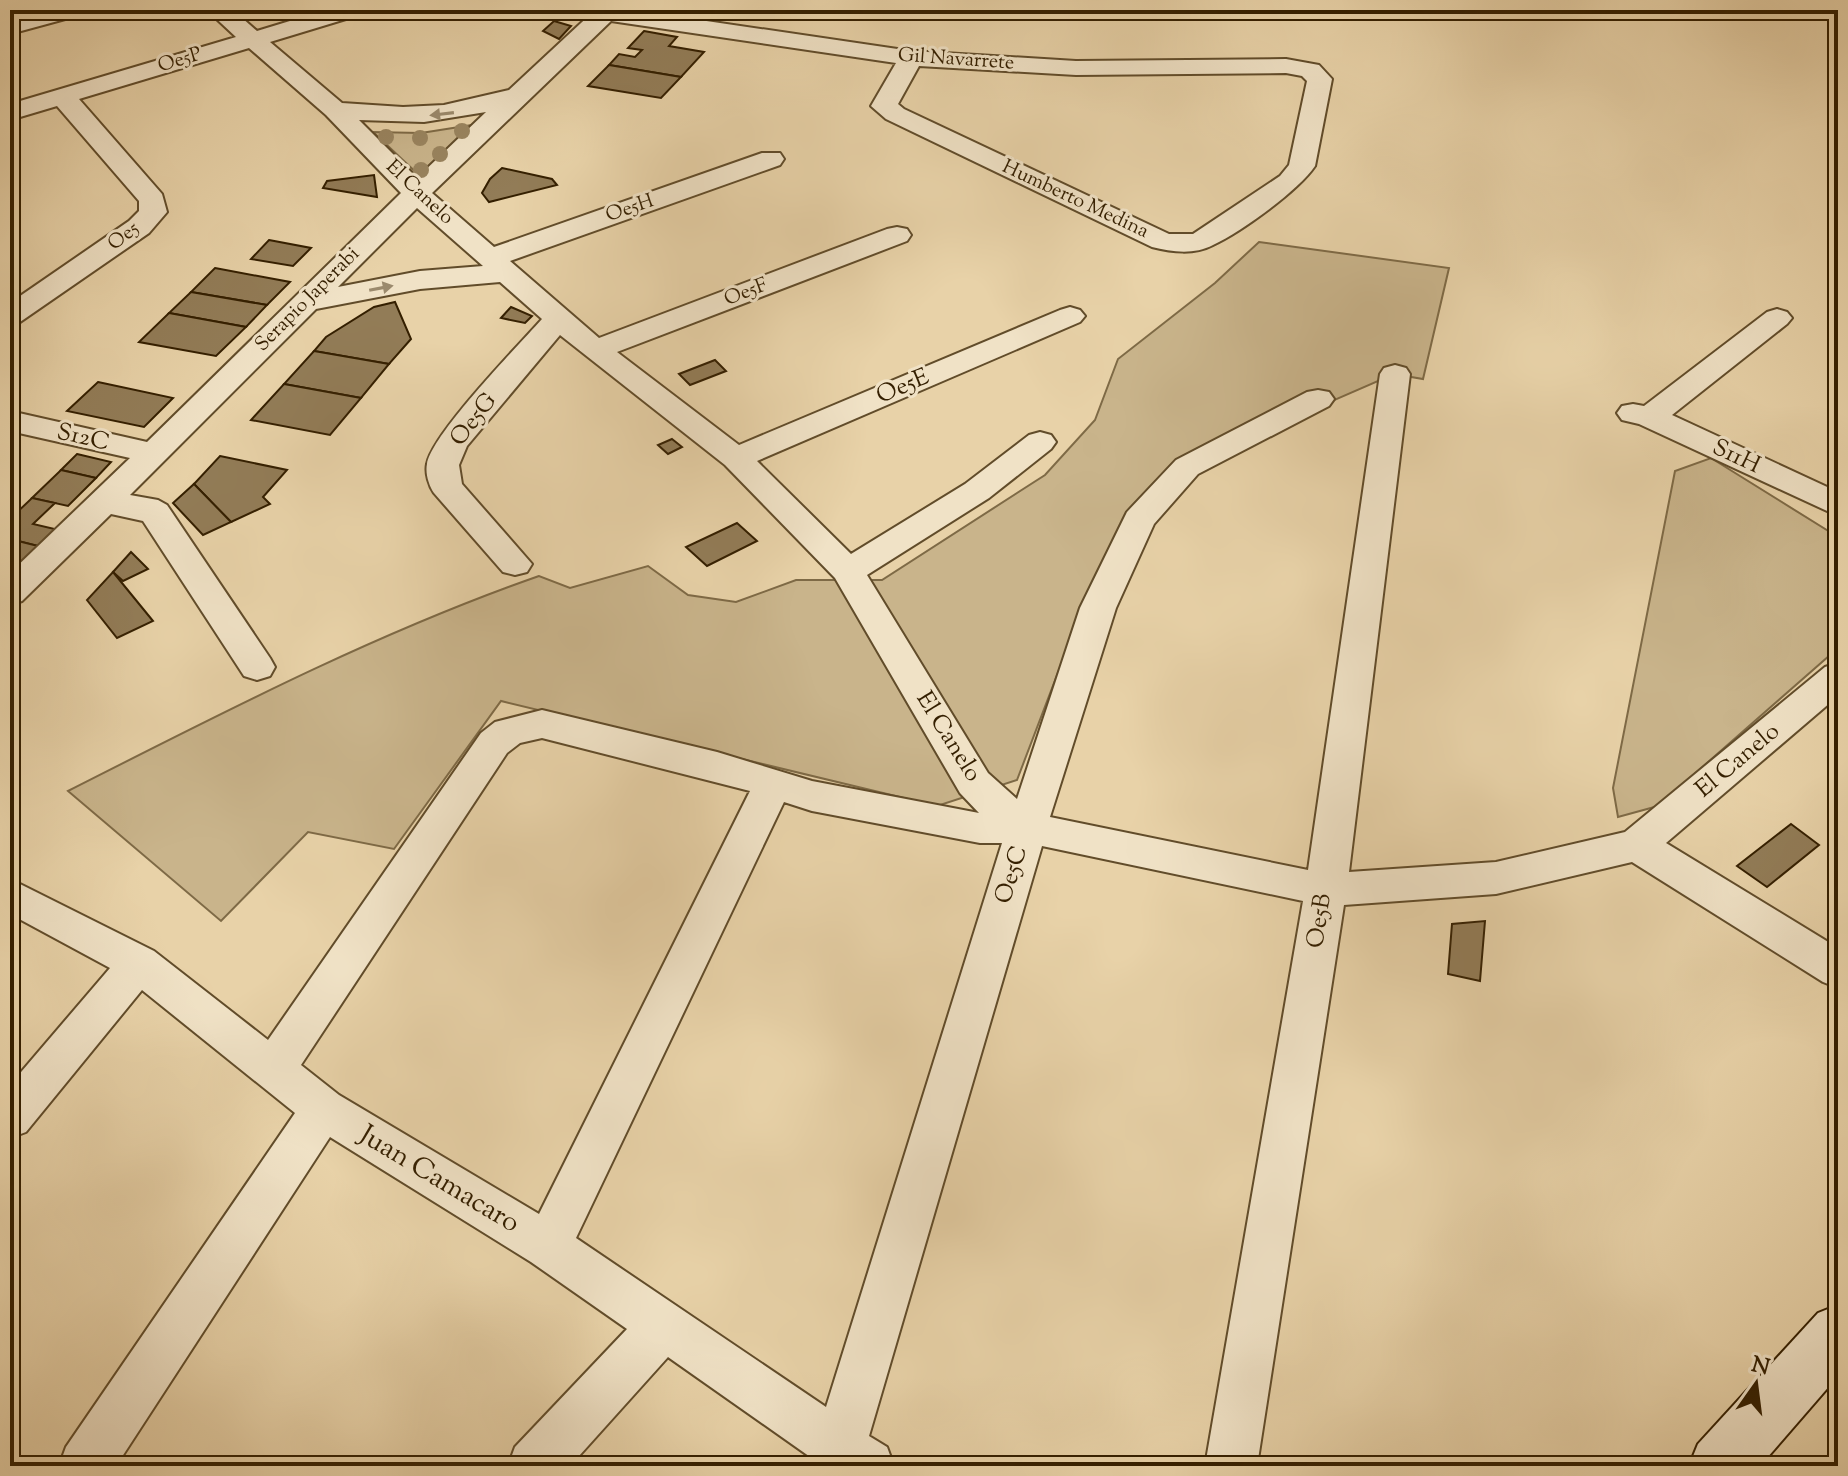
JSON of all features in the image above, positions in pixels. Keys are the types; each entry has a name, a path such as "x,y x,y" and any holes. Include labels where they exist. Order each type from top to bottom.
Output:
{"street":[{"path":"10,27 72,10"},
{"name":"El Canelo","path":"219,10 335,110 417,194 558,318 736,458 848,571 974,783 996,805 1027,828 1326,890 1496,878 1637,845 1838,676"},
{"name":"Oe5P","path":"10,112 351,10"},
{"name":"Gil Navarrete","path":"607,12 911,58 1076,68 1286,66 1310,70"},
{"name":"Serapio Japerabi","path":"10,593 156,454 305,302 607,12"},
{"name":"Humberto Medina","path":"911,58 884,106 895,114 1162,241 1184,244 1202,240 1289,182 1302,166 1320,79 1310,70"},
{"path":"335,110 392,116 433,115 469,110 518,95"},
{"name":"Oe5","path":"10,316 139,227 153,212 152,200 63,97"},
{"name":"Oe5H","path":"498,266 771,159"},
{"name":"Oe5F","path":"595,350 897,235"},
{"path":"305,302 498,266"},
{"name":"Oe5E","path":"736,458 1070,316"},
{"name":"Oe5G","path":"515,564 446,486 443,465 452,443 558,318"},
{"name":"S11H","path":"1777,318 1641,415 1838,505"},
{"name":"Oe5B","path":"1231,1466 1326,890 1395,374"},
{"name":"Oe5C","path":"854,1456 1027,828 1098,608 1139,520 1187,467 1318,399"},
{"name":"S12C","path":"10,421 156,454"},
{"path":"848,571 977,491 1040,442"},
{"path":"105,503 146,508 155,513 257,667"},
{"path":"273,1069 494,743 508,732 542,724 717,766 812,796 969,826 1027,828"},
{"path":"548,1246 772,785"},
{"path":"1637,845 1838,970"},
{"name":"Juan Camacaro","path":"10,895 139,963 323,1109 548,1246 854,1456"},
{"path":"10,1118 139,963"},
{"path":"85,1466 323,1109"},
{"path":"534,1466 664,1325"},
{"path":"1720,1466 1838,1333"}],"shaded area":[{"path":"472,125 421,177 373,132 421,133"},
{"path":"1259,242 1449,268 1423,379 1394,374 1185,465 1135,518 1093,581 1017,780 937,806 501,701 394,849 308,832 221,921 68,791 359,649 478,598 539,576 570,588 648,566 688,595 736,602 796,580 882,580 1045,475 1095,420 1118,359 1215,283"},
{"path":"1711,458 1838,537 1838,648 1658,806 1618,817 1613,788 1675,471"}],"building":[{"path":"554,21 571,26 559,39 543,31"},
{"path":"644,31 677,37 669,46 704,52 681,77 609,65 619,54 635,57 642,50 628,48"},
{"path":"609,65 681,77 661,98 588,86"},
{"path":"502,168 552,179 557,185 489,202 482,193 490,179"},
{"path":"374,175 377,197 323,188 327,181"},
{"path":"269,240 311,248 293,266 251,259"},
{"path":"215,268 290,282 267,305 191,292"},
{"path":"191,292 267,305 246,327 169,313"},
{"path":"395,302 411,339 389,364 314,351 326,337 374,307"},
{"path":"511,307 532,316 525,323 501,318"},
{"path":"169,313 246,327 216,356 139,342"},
{"path":"314,351 389,364 361,398 284,384"},
{"path":"715,360 726,371 690,385 679,374"},
{"path":"98,382 173,398 144,427 67,411"},
{"path":"284,384 361,398 330,435 251,420"},
{"path":"672,439 682,447 668,454 658,445"},
{"path":"77,454 111,462 96,478 61,470"},
{"path":"220,456 287,470 263,497 270,504 231,522 194,484"},
{"path":"61,470 96,478 68,506 32,498"},
{"path":"194,484 231,522 203,535 173,503"},
{"path":"32,498 55,503 33,524 59,530 42,547 10,539 10,519"},
{"path":"737,523 757,541 707,566 686,547"},
{"path":"10,539 42,547 10,577"},
{"path":"131,552 148,569 123,581 113,572"},
{"path":"113,572 153,621 117,638 87,600"},
{"path":"1791,824 1819,845 1767,887 1737,866"},
{"path":"1485,921 1480,981 1448,974 1452,924"}]}
